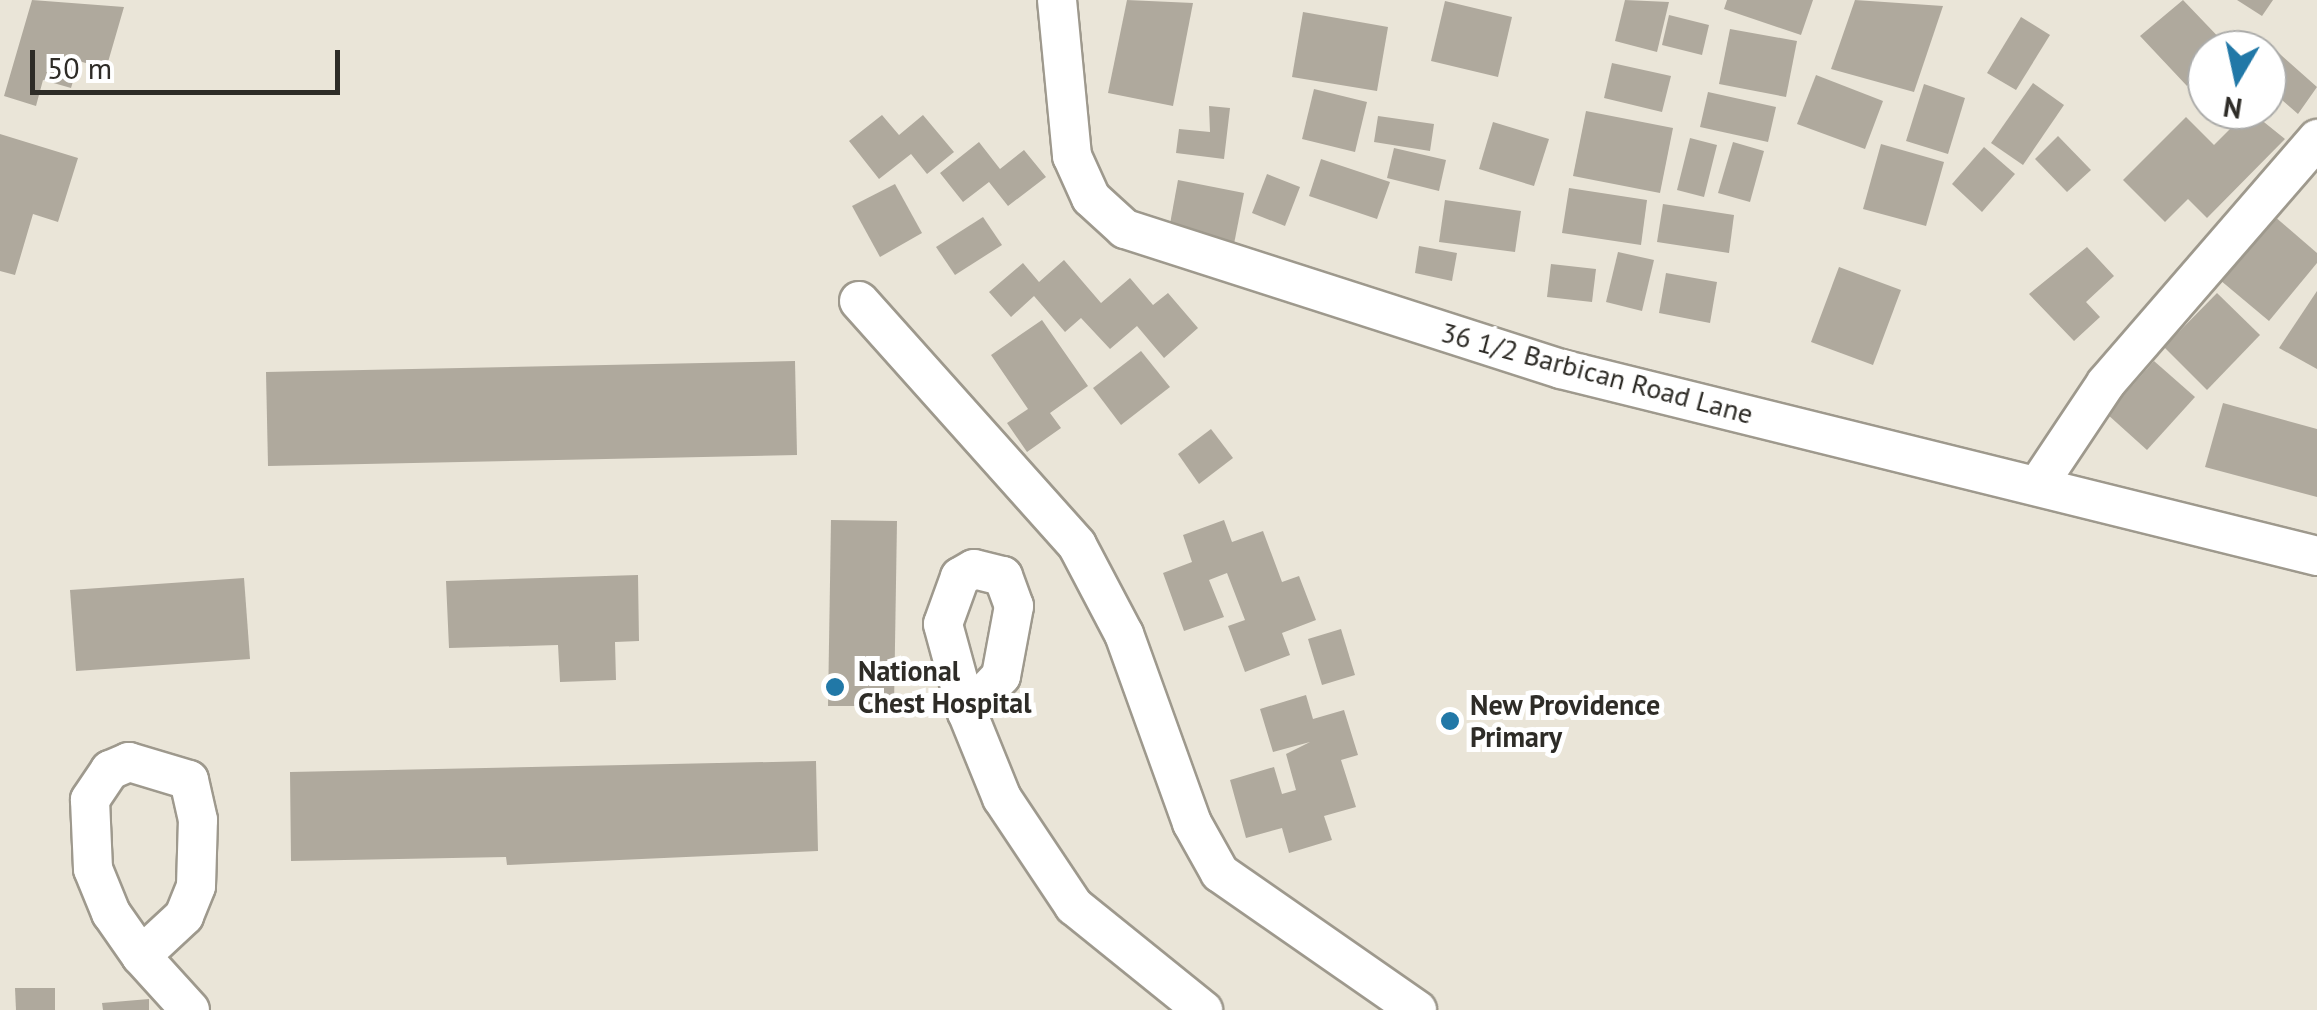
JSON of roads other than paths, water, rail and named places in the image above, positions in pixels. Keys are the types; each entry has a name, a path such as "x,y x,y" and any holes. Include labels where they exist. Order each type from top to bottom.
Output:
{"street":[{"name":"36 1/2 Barbican Road Lane","path":"1057,0 1072,156 1091,198 1125,229 1561,368 2317,556"},
{"path":"2038,484 2106,383 2317,140"},
{"path":"859,301 1077,545 1124,634 1192,823 1220,873 1417,1010"},
{"path":"966,712 1002,798 1074,906 1204,1010"},
{"path":"141,956 184,916 196,886 198,820 189,780 129,762 98,784 86,829 111,913 141,956 190,1010"}],"place":[{"name":"National Chest Hospital","path":"835,687"},
{"name":"New Providence Primary","path":"1450,721"}]}
